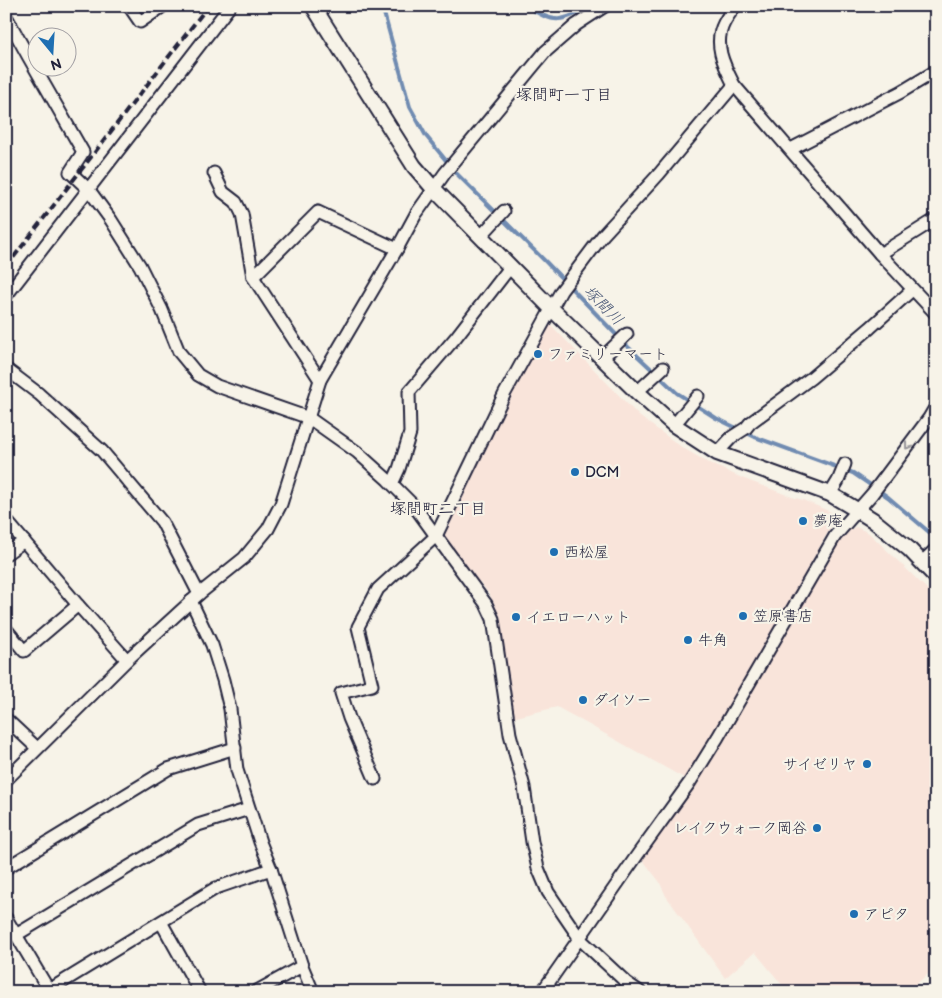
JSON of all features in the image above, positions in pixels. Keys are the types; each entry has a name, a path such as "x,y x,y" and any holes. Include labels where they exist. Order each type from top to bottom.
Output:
{"street":[{"path":"129,6 140,22 163,6"},
{"path":"6,296 230,6"},
{"path":"6,780 127,660 195,597 244,558 268,529 281,504 320,380 416,214 433,188 545,52 576,25 605,6"},
{"path":"735,6 724,23 720,33 719,45 722,57 734,84 880,254 936,314"},
{"path":"317,8 414,166 433,188 637,392 674,425 717,453 830,494 857,510 873,520 909,549 936,577"},
{"path":"6,16 83,152 70,172 88,190 111,220 140,266 162,310 179,352 198,375 217,386 308,418 357,452 415,506 486,604 493,619 510,734 524,786 532,842 538,868 548,892 580,939 627,984 640,992"},
{"path":"791,149 901,92 936,71"},
{"path":"375,779 349,718 341,693 372,685 358,627 378,590 436,536 505,393 561,291 603,235 660,174 734,84"},
{"path":"214,174 223,192 236,202 242,214 253,277 320,380"},
{"path":"481,236 504,211"},
{"path":"253,277 318,212 397,249"},
{"path":"880,254 936,219"},
{"path":"392,484 399,469 410,433 409,392 456,337 511,266"},
{"path":"717,453 750,423 811,378 912,290"},
{"path":"602,358 627,334"},
{"path":"637,392 663,368"},
{"path":"6,369 39,394 102,451 162,522 195,597 212,644 230,709 238,770 260,842 271,869 302,966 313,992"},
{"path":"674,425 698,396"},
{"path":"542,992 690,782 835,536 875,489 936,406"},
{"path":"830,494 845,464"},
{"path":"6,520 127,660"},
{"path":"6,554 24,541"},
{"path":"922,562 935,550"},
{"path":"6,629 24,651 78,605"},
{"path":"6,719 37,748"},
{"path":"6,868 168,769 235,748"},
{"path":"16,935 198,825 250,809"},
{"path":"6,918 48,991 216,888 271,869"},
{"path":"161,922 200,992"},
{"path":"255,992 302,966"}],"shaded area":[{"path":"550,324 639,416 683,448 707,462 742,478 831,512 834,521 719,726 684,778 557,707 512,718 495,606 490,595 480,582 477,583 443,538 443,531 468,481"},
{"path":"856,527 869,533 936,599 936,967 907,992 863,992 858,987 852,992 788,992 755,952 725,978 642,859 730,728 806,595 846,532"}],"waterway":[{"name":"塚間川","path":"382,6 410,107 426,136 457,174 628,347 677,393 716,418 755,437 853,473 888,497 936,538"},
{"path":"527,6 551,19 565,18 590,6"}],"railway":[{"path":"6,267 208,6"}],"place":[{"name":"ファミリーマート","path":"538,354"},
{"name":"DCM","path":"575,472"},
{"name":"夢庵","path":"803,521"},
{"name":"西松屋","path":"554,552"},
{"name":"笠原書店","path":"743,616"},
{"name":"イエローハット","path":"516,617"},
{"name":"牛角","path":"688,640"},
{"name":"ダイソー","path":"583,700"},
{"name":"サイゼリヤ","path":"867,764"},
{"name":"レイクウォーク岡谷","path":"817,828"},
{"name":"アピタ","path":"854,914"}],"district":[{"name":"塚間町一丁目","path":"564,94"},
{"name":"塚間町二丁目","path":"438,508"}]}
